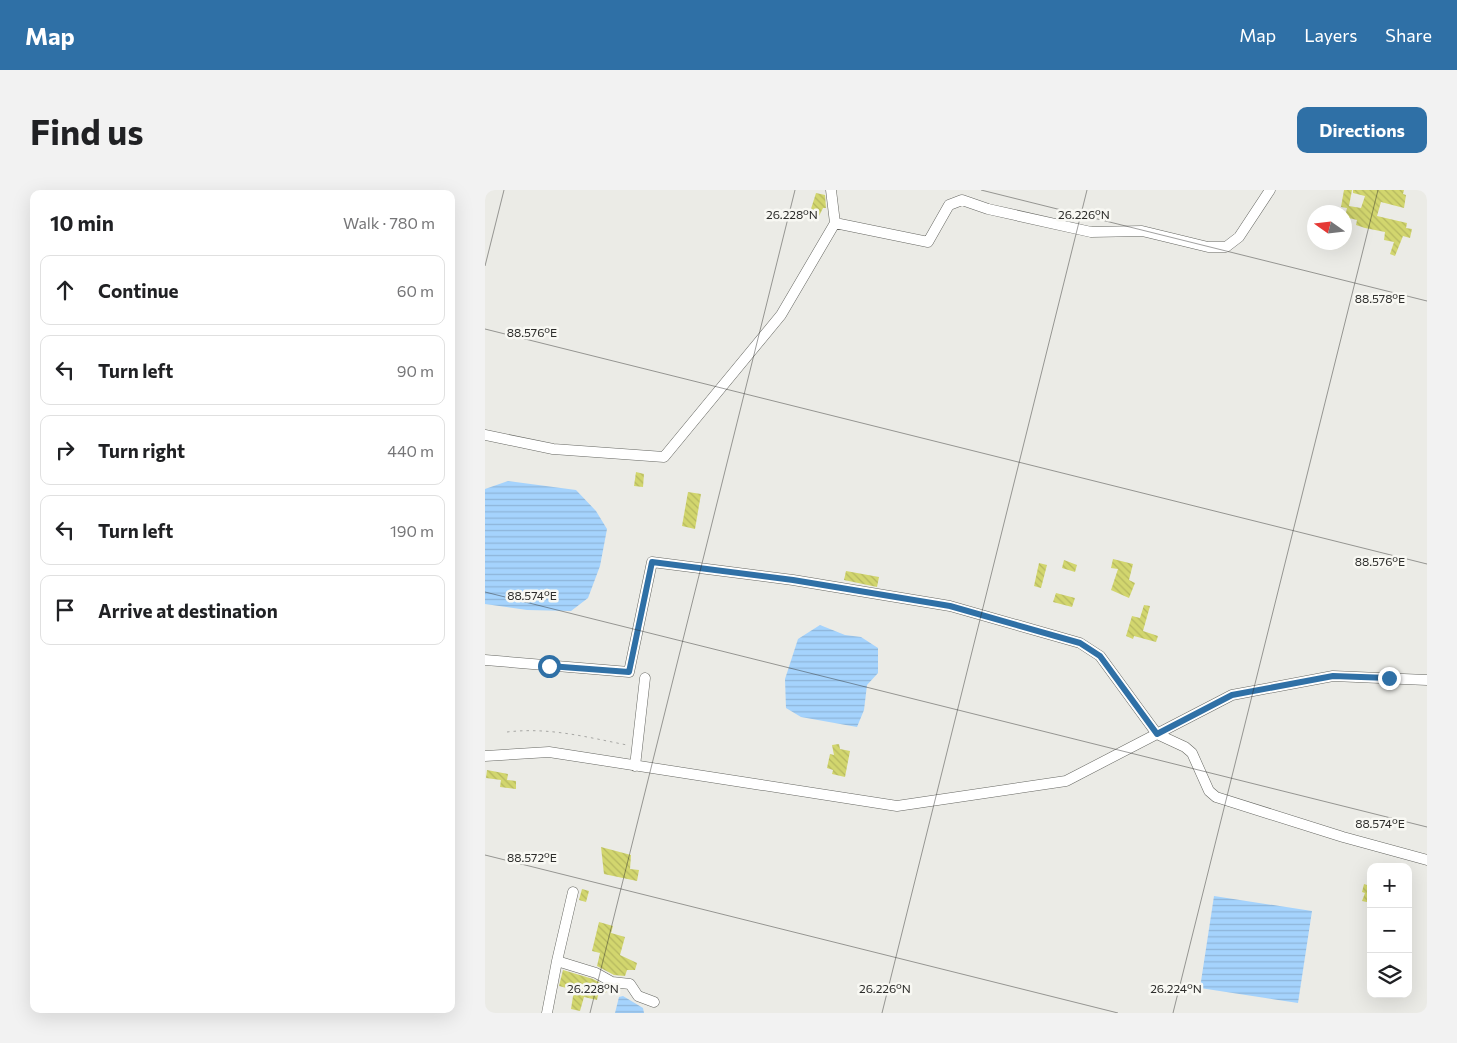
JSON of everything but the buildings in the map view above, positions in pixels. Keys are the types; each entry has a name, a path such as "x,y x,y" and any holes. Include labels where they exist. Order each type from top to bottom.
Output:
{"street":[{"path":"485,435 553,449 663,457 781,315 835,223 831,190"},
{"path":"835,223 928,242 949,205 962,200 988,209 1091,232 1142,231 1208,247 1226,247 1239,237 1270,190"},
{"path":"485,660 629,672 652,562 793,580 950,606 1080,643 1100,656 1157,734 1185,747 1191,753 1209,791 1216,797 1343,837 1427,860"},
{"path":"485,756 549,752 897,806 1066,780 1232,695 1333,676 1427,680"},
{"path":"635,766 645,678"},
{"path":"547,1013 573,892"},
{"path":"557,961 596,973 612,982 630,984 639,996 654,1002"}],"path":[{"path":"507,732 549,730 590,738 605,738 637,747"}],"water":[{"path":"508,481 576,490 596,511 607,529 600,566 588,598 571,611 527,610 485,604 485,489"},
{"path":"820,625 845,635 861,637 878,648 878,673 867,685 864,710 857,727 801,717 786,708 785,679 798,639"},
{"path":"1214,896 1312,911 1298,1003 1200,988"},
{"path":"623,996 643,1008 644,1013 615,1013 619,997"}],"route":[{"path":"549,666 629,672 652,562 793,580 950,606 1080,643 1100,656 1157,734 1232,695 1333,676 1389,678"}]}
